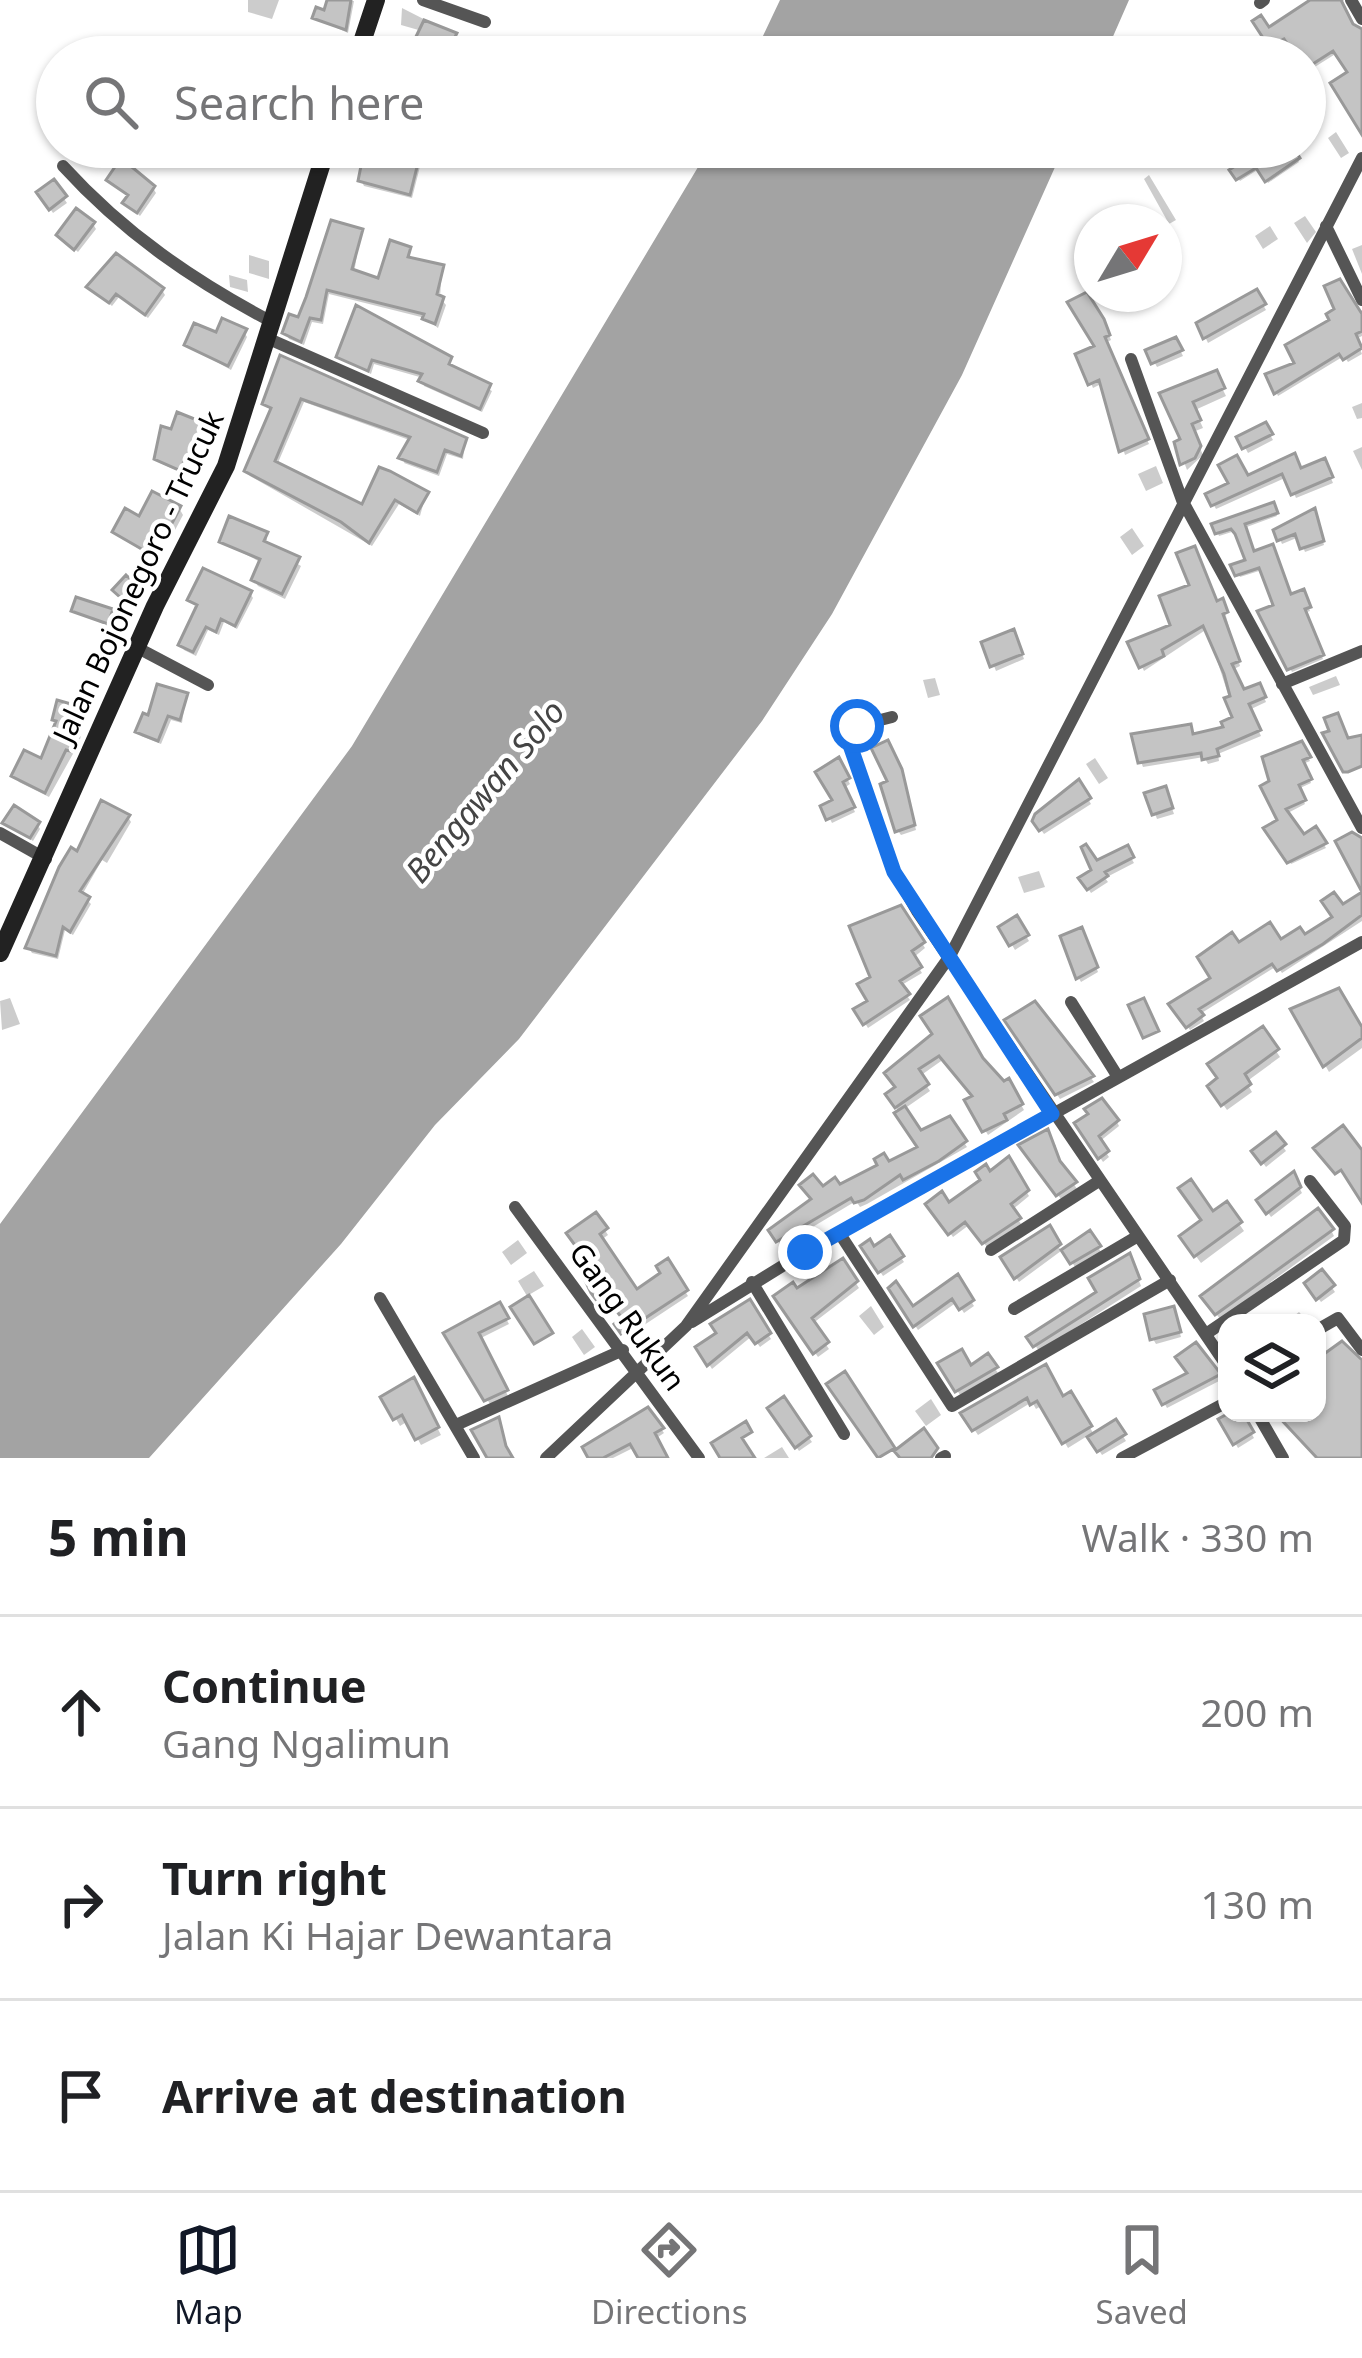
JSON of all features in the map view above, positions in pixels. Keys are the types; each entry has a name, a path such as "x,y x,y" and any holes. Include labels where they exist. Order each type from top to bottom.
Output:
{"street":[{"path":"364,36 376,0"},
{"path":"423,0 485,22"},
{"path":"1351,0 1362,19"},
{"path":"686,1326 950,956 1362,158"},
{"path":"65,168 127,230 272,332 482,434"},
{"name":"Jalan Bojonegoro - Trucuk","path":"0,953 46,859 136,647 226,466 321,168"},
{"path":"1326,226 1362,300"},
{"path":"1131,359 1182,500 1362,829"},
{"path":"136,647 208,686"},
{"path":"1282,684 1362,651"},
{"path":"892,717 857,726 850,745 894,872 1052,1114 1218,1352"},
{"path":"0,833 46,859"},
{"path":"546,1458 686,1326 752,1282 1362,942"},
{"path":"1071,1002 1118,1077"},
{"path":"991,1250 1099,1181"},
{"path":"1206,1334 1344,1240 1345,1226 1310,1181"},
{"name":"Gang Rukun","path":"515,1207 699,1458"},
{"path":"840,1234 952,1406 1170,1280"},
{"path":"1014,1309 1138,1236"},
{"path":"752,1282 844,1434"},
{"path":"380,1298 474,1458"},
{"path":"1326,1325 1338,1318 1362,1350"},
{"path":"456,1424 623,1350"},
{"path":"1122,1458 1218,1407"},
{"path":"1262,1422 1283,1458"}],"water":[{"path":"780,0 1129,0 1113,36 763,36"},
{"name":"Bengawan Solo","path":"697,168 1055,168 962,375 832,614 762,721 519,1039 435,1125 341,1244 149,1458 0,1458 0,1224 352,746"}],"building":[{"path":"327,0 351,0 346,30 312,18 316,7 324,10"},
{"path":"1310,0 1341,0 1353,24 1362,29 1362,135 1330,83 1347,72 1333,51 1326,56 1326,36 1262,36 1252,21 1261,15 1269,27"},
{"path":"424,20 457,33 456,36 416,36"},
{"path":"114,168 133,168 155,186 137,213 122,203 128,195 106,180"},
{"path":"361,168 417,168 410,195 358,181"},
{"path":"1232,168 1256,168 1236,180"},
{"path":"1256,168 1285,168 1265,182"},
{"path":"54,179 67,196 49,210 36,192"},
{"path":"76,208 95,222 74,250 56,235"},
{"path":"331,220 363,229 352,269 378,278 390,240 411,247 408,257 444,265 437,294 444,297 435,324 422,319 424,314 327,290 321,320 310,318 301,342 282,333 289,314 298,317"},
{"path":"116,253 164,288 145,315 116,294 109,303 86,287"},
{"path":"1340,279 1362,314 1362,331 1356,334 1362,348 1343,360 1339,354 1274,394 1265,374 1294,363 1285,345 1329,320 1326,314 1334,309 1324,286"},
{"path":"1257,289 1266,304 1203,339 1196,323"},
{"path":"1074,298 1074,312 1100,312 1104,319 1110,335 1105,337 1149,439 1119,452 1099,380 1088,385 1075,354 1094,346 1067,302"},
{"path":"356,305 452,357 449,364 491,384 480,409 418,381 422,374 372,360 368,371 336,357"},
{"path":"222,318 247,329 228,366 184,345 194,323 216,332"},
{"path":"1176,337 1183,350 1151,364 1145,350"},
{"path":"280,355 467,438 461,456 445,450 437,472 398,458 410,437 301,399 275,461 362,504 379,467 390,471 429,492 417,513 395,500 369,543 341,522 244,471 271,408 262,404"},
{"path":"1217,370 1225,388 1193,402 1201,420 1192,424 1201,446 1195,458 1180,465 1174,442 1180,439 1159,393"},
{"path":"177,412 207,424 179,470 154,459 161,426 171,429"},
{"path":"1266,422 1273,434 1242,449 1236,437"},
{"path":"1295,453 1301,468 1325,458 1333,477 1291,495 1282,474 1211,506 1205,494 1228,483 1218,465 1237,455 1248,475"},
{"path":"152,491 181,506 170,527 161,523 145,551 112,532 125,508 139,516"},
{"path":"1274,502 1278,513 1245,524 1254,551 1273,544 1291,594 1304,589 1311,607 1305,609 1324,655 1287,670 1257,611 1273,605 1259,568 1235,576 1230,565 1245,560 1235,534 1231,529 1215,534 1211,524"},
{"path":"1315,508 1324,541 1300,549 1295,534 1277,541 1273,530"},
{"path":"229,516 268,532 264,541 300,557 282,594 251,580 260,559 219,542"},
{"path":"1195,546 1217,601 1223,598 1228,612 1223,614 1240,661 1232,664 1244,689 1260,683 1266,697 1249,704 1261,730 1217,749 1219,756 1202,760 1201,753 1138,763 1131,734 1191,724 1193,734 1223,727 1221,722 1232,717 1224,698 1230,696 1224,674 1203,626 1162,650 1164,656 1139,668 1127,642 1170,625 1159,596 1189,585 1176,553"},
{"path":"203,568 252,591 235,626 221,619 216,632 206,627 193,652 178,645 197,605 187,600"},
{"path":"126,575 144,592 130,606 112,590"},
{"path":"76,597 113,609 108,624 71,611"},
{"path":"1014,629 1023,654 990,667 981,642"},
{"path":"157,684 188,693 180,720 168,716 158,741 135,732 143,713 148,715"},
{"path":"57,700 85,708 70,751 66,750 45,793 11,776 24,750 41,758 56,721 52,720"},
{"path":"1338,713 1348,738 1362,735 1362,766 1348,772 1343,772 1322,733 1329,731 1324,718"},
{"path":"888,740 902,769 915,825 895,832 880,784 887,781 871,748"},
{"path":"1302,741 1311,757 1303,760 1312,779 1299,785 1306,800 1286,809 1304,834 1316,826 1327,843 1287,863 1263,828 1277,820 1260,786 1269,781 1262,757"},
{"path":"839,757 850,778 843,782 855,807 826,820 820,806 832,800 815,772"},
{"path":"1079,779 1091,798 1039,831 1032,821 1035,814"},
{"path":"1166,786 1173,808 1152,815 1144,793"},
{"path":"101,800 130,815 80,891 90,897 70,932 63,927 56,956 25,948 59,867 71,847 77,851"},
{"path":"14,805 40,822 30,838 2,823"},
{"path":"1352,832 1362,838 1362,892 1335,841"},
{"path":"1086,844 1097,860 1128,845 1134,857 1105,872 1108,876 1087,890 1078,878 1091,870 1081,847"},
{"path":"1334,892 1343,904 1362,892 1362,915 1277,971 1272,964 1199,1009 1204,1015 1186,1028 1168,1004 1210,978 1197,957 1232,932 1239,942 1270,922 1281,939 1300,927 1305,934 1332,917 1321,901"},
{"path":"901,905 925,942 912,951 922,967 900,981 910,994 863,1025 853,1009 867,1001 857,984 870,977 849,926"},
{"path":"1017,915 1029,935 1009,946 998,927"},
{"path":"1082,927 1098,967 1076,979 1060,936"},
{"path":"1339,988 1362,1027 1362,1038 1323,1067 1290,1009"},
{"path":"948,997 983,1058 1004,1081 1009,1078 1023,1104 1004,1114 1007,1120 982,1132 964,1100 972,1096 939,1056 919,1069 929,1084 895,1108 885,1094 895,1087 884,1073 932,1034 920,1016"},
{"path":"1144,998 1159,1031 1143,1038 1128,1005"},
{"path":"1035,1001 1094,1076 1055,1095 1004,1020"},
{"path":"1263,1026 1279,1049 1245,1074 1251,1084 1221,1106 1207,1086 1217,1078 1207,1064"},
{"path":"1102,1098 1119,1120 1099,1136 1109,1151 1098,1159 1074,1123 1088,1114 1084,1109"},
{"path":"905,1106 921,1130 950,1116 967,1141 939,1161 903,1180 900,1175 864,1200 854,1203 851,1198 776,1242 768,1230 811,1199 799,1185 813,1174 823,1186 835,1177 840,1184 877,1165 874,1159 884,1153 889,1161 917,1147 894,1113"},
{"path":"1343,1125 1362,1150 1362,1203 1341,1170 1335,1174 1313,1148"},
{"path":"1048,1129 1060,1161 1077,1182 1056,1196 1018,1145"},
{"path":"1276,1132 1286,1144 1261,1164 1251,1151"},
{"path":"1009,1156 1029,1190 1011,1204 1021,1218 982,1244 965,1222 948,1235 925,1204 942,1191 949,1202 980,1180 975,1172 986,1164 990,1171"},
{"path":"1294,1171 1301,1187 1266,1214 1256,1200"},
{"path":"1191,1179 1213,1211 1227,1201 1242,1222 1194,1257 1179,1236 1201,1220 1178,1188"},
{"path":"1318,1208 1334,1229 1215,1315 1200,1296"},
{"path":"596,1212 608,1228 600,1234 637,1289 660,1273 656,1266 668,1258 688,1290 621,1334 614,1324 622,1318 608,1300 600,1305 591,1293 574,1257 580,1252 566,1233"},
{"path":"1050,1225 1061,1244 1014,1279 1000,1257"},
{"path":"1090,1230 1101,1246 1070,1264 1061,1250"},
{"path":"890,1235 904,1256 878,1273 860,1246 870,1239 874,1246"},
{"path":"1130,1253 1140,1279 1033,1347 1026,1337 1096,1292 1088,1278"},
{"path":"843,1258 858,1281 812,1318 829,1342 813,1354 773,1296 793,1282 797,1288"},
{"path":"1322,1269 1335,1285 1316,1300 1304,1283"},
{"path":"958,1274 974,1300 959,1310 952,1299 913,1327 888,1288 896,1281 913,1306"},
{"path":"529,1295 553,1333 534,1344 510,1307"},
{"path":"750,1299 771,1333 755,1344 747,1333 707,1366 695,1347 716,1333 710,1324"},
{"path":"500,1302 509,1318 479,1333 508,1390 484,1401 443,1333"},
{"path":"1174,1306 1181,1332 1150,1340 1144,1314"},
{"path":"1342,1341 1362,1360 1362,1458 1317,1458 1283,1422 1326,1422 1326,1353"},
{"path":"1196,1342 1218,1376 1162,1405 1154,1390 1187,1373 1175,1357"},
{"path":"962,1349 971,1365 988,1353 998,1367 955,1392 937,1363"},
{"path":"1046,1364 1063,1396 1071,1391 1092,1426 1062,1444 1037,1401 1030,1405 1027,1398 972,1431 960,1413"},
{"path":"845,1371 895,1448 878,1458 826,1384"},
{"path":"414,1377 439,1427 415,1440 402,1415 393,1420 380,1397"},
{"path":"784,1396 811,1436 795,1448 767,1408"},
{"path":"648,1407 664,1428 655,1433 668,1458 638,1458 630,1444 603,1458 588,1458 582,1447"},
{"path":"499,1417 513,1458 487,1458 471,1430"},
{"path":"1116,1419 1126,1434 1097,1452 1087,1437"},
{"path":"746,1421 752,1432 742,1438 755,1458 720,1458 711,1443"},
{"path":"1220,1422 1248,1422 1254,1432 1233,1445"},
{"path":"924,1428 938,1448 931,1458 900,1458 894,1451"}],"route":[{"path":"805,1252 1052,1114 894,872 850,745 850,734 857,726"}]}
